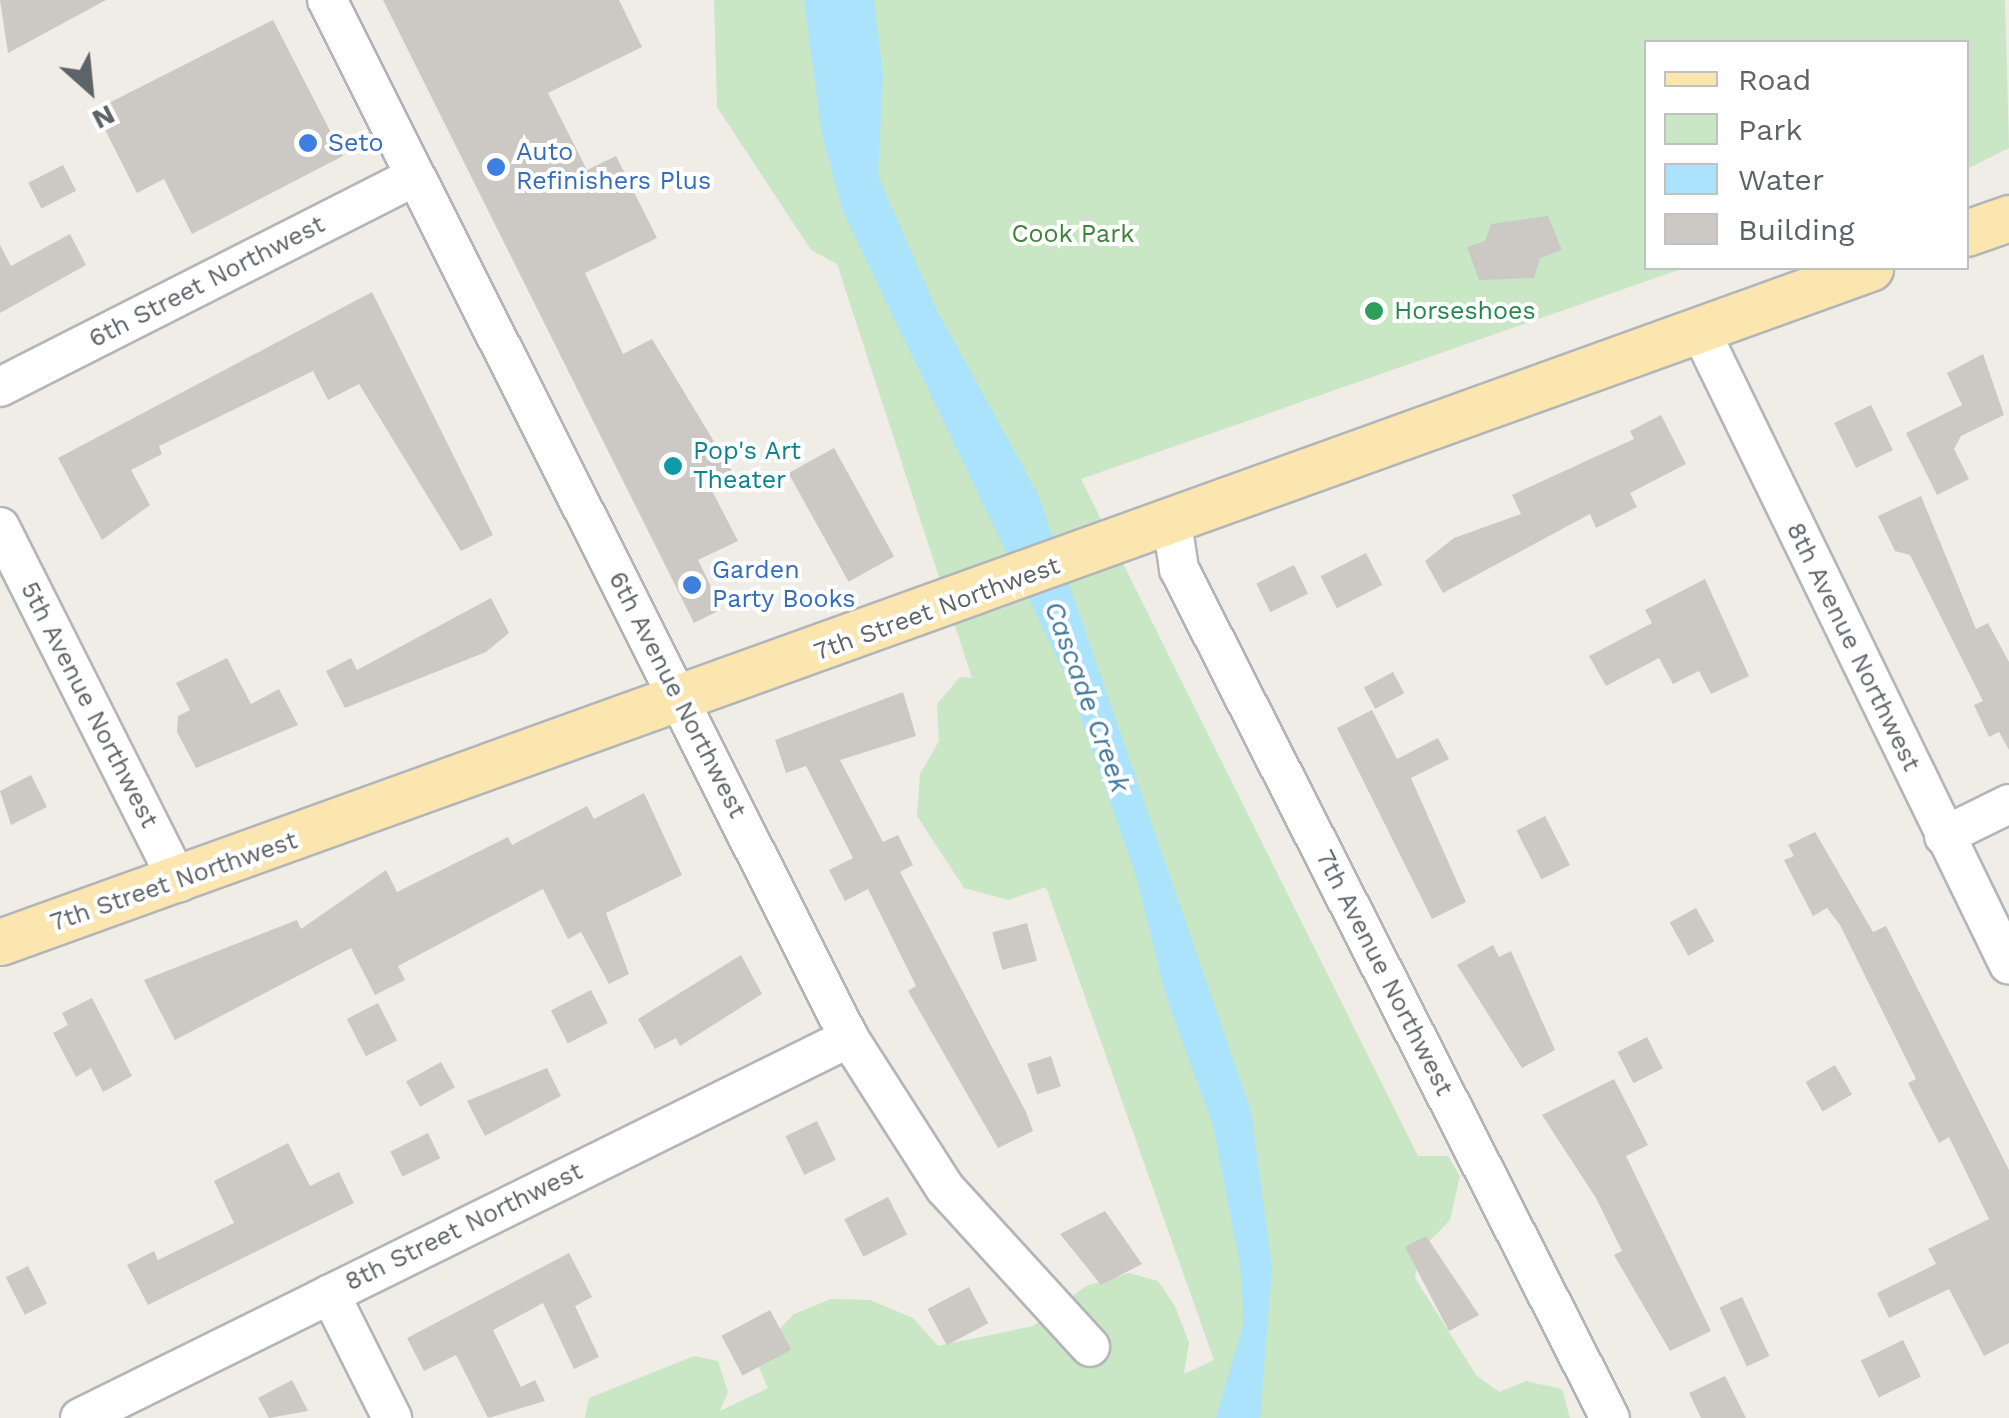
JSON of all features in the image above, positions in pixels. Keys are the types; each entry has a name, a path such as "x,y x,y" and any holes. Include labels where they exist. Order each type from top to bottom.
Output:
{"main road":[{"path":"1969,232 2009,218"},
{"name":"7th Street Northwest","path":"0,942 681,702 1864,270"}],"street":[{"name":"6th Avenue Northwest","path":"327,0 849,1038 944,1188 1090,1347"},
{"name":"6th Street Northwest","path":"0,387 414,177"},
{"name":"8th Avenue Northwest","path":"1700,328 2009,965"},
{"name":"7th Avenue Northwest","path":"1172,524 1179,569 1610,1418"},
{"name":"5th Avenue Northwest","path":"0,527 179,882"},
{"path":"1944,836 2009,804"},
{"name":"8th Street Northwest","path":"80,1418 849,1038"},
{"path":"330,1294 392,1418"}],"green space":[{"name":"Cook Park","path":"714,0 2005,0 2009,148 1969,168 1969,40 1644,40 1644,270 1678,270 1081,479 1418,1156 1448,1156 1460,1176 1450,1220 1420,1251 1415,1278 1476,1375 1499,1392 1526,1381 1562,1389 1570,1418 585,1418 589,1398 694,1356 718,1361 728,1392 720,1411 768,1388 759,1368 768,1341 794,1314 831,1299 870,1300 913,1318 938,1346 1033,1326 1086,1286 1129,1273 1158,1281 1175,1306 1189,1343 1184,1374 1214,1360 1046,887 1008,900 964,888 917,816 920,774 939,741 937,704 960,677 972,678 837,264 811,250 717,107"}],"water":[{"name":"Cascade Creek","path":"804,0 874,0 883,75 878,176 937,310 1038,494 1251,1111 1272,1267 1260,1418 1216,1418 1244,1322 1240,1265 1213,1126 1166,997 1136,876 1069,683 843,212 822,135"}],"building":[{"path":"0,0 106,0 8,53"},
{"path":"383,0 619,0 642,47 548,93 587,170 616,156 657,238 585,273 623,354 652,339 733,473 709,485 738,541 698,560 722,609 694,623"},
{"path":"273,20 343,156 192,234 164,179 137,193 95,110"},
{"path":"63,165 76,191 41,209 28,183"},
{"path":"1548,216 1562,250 1540,258 1534,278 1479,280 1467,247 1485,241 1491,224"},
{"path":"70,234 86,265 0,313 0,245 11,266"},
{"path":"372,292 493,535 461,551 359,384 328,400 313,371 159,446 162,454 131,470 150,505 102,540 58,458"},
{"path":"1983,354 2004,415 1961,436 1954,449 1969,479 1937,495 1906,433 1962,405 1947,373"},
{"path":"1871,405 1893,450 1856,468 1834,423"},
{"path":"1661,415 1686,464 1630,493 1637,507 1596,528 1590,514 1443,593 1425,561 1454,538 1521,514 1512,495 1634,439 1630,431"},
{"path":"834,448 894,556 849,582 789,473"},
{"path":"1921,496 1976,629 1988,623 2009,662 2009,750 1999,732 1989,737 1974,705 1983,701 1910,555 1895,551 1878,516"},
{"path":"1366,553 1382,585 1337,608 1321,576"},
{"path":"1294,565 1308,594 1270,612 1256,583"},
{"path":"1705,579 1749,676 1711,694 1699,671 1673,684 1659,658 1606,686 1589,656 1652,623 1645,610"},
{"path":"491,598 509,633 486,652 345,708 326,671 351,658 357,670"},
{"path":"227,658 251,704 279,689 298,725 196,768 177,732 178,716 190,710 176,683"},
{"path":"1393,672 1404,693 1375,709 1364,687"},
{"path":"903,692 916,736 840,760 883,842 898,835 913,865 900,872 1026,1112 1033,1131 998,1148 908,991 916,986 868,889 845,901 829,870 853,858 806,766 786,773 775,740"},
{"path":"1372,710 1397,759 1438,738 1449,759 1411,778 1466,902 1432,919 1337,728"},
{"path":"31,775 47,807 11,825 0,791"},
{"path":"644,793 682,875 606,913 629,974 609,984 581,932 568,939 543,889 398,966 405,980 375,995 351,948 175,1040 144,980 297,920 301,929 386,870 397,892 508,837 512,845 587,806 594,819"},
{"path":"1545,816 1570,865 1541,880 1516,831"},
{"path":"1815,832 1873,932 1886,926 2009,1170 2009,1343 1984,1356 1949,1289 1889,1318 1877,1293 1936,1264 1928,1249 1989,1219 1949,1137 1939,1143 1908,1083 1916,1079 1840,925 1827,908 1813,916 1784,860 1794,856 1788,845"},
{"path":"1696,908 1714,941 1688,956 1670,923"},
{"path":"1027,923 1037,961 1002,970 992,932"},
{"path":"1493,945 1499,957 1511,951 1555,1050 1522,1068 1457,965"},
{"path":"741,955 762,994 680,1046 676,1038 655,1049 638,1019"},
{"path":"591,990 608,1023 568,1043 551,1010"},
{"path":"92,998 132,1076 103,1092 91,1068 76,1077 53,1033 68,1025 62,1013"},
{"path":"378,1003 397,1040 366,1056 347,1019"},
{"path":"1647,1037 1663,1068 1633,1083 1618,1052"},
{"path":"1051,1056 1061,1086 1037,1094 1027,1064"},
{"path":"441,1062 455,1087 420,1107 406,1081"},
{"path":"1835,1065 1852,1094 1823,1111 1806,1082"},
{"path":"547,1068 561,1096 485,1136 467,1101"},
{"path":"1614,1079 1648,1145 1626,1156 1711,1331 1670,1351 1614,1255 1622,1251 1596,1198 1542,1115"},
{"path":"817,1121 836,1160 804,1175 786,1136"},
{"path":"428,1133 440,1158 403,1177 390,1151"},
{"path":"288,1143 310,1186 339,1172 354,1203 148,1305 127,1265 154,1251 158,1260 234,1223 214,1181"},
{"path":"888,1197 907,1234 863,1257 844,1219"},
{"path":"1105,1211 1142,1264 1101,1285 1060,1234"},
{"path":"1426,1236 1479,1315 1449,1331 1405,1247"},
{"path":"569,1253 592,1297 575,1306 599,1357 574,1369 543,1303 493,1330 521,1387 535,1380 545,1401 488,1418 456,1355 424,1371 407,1338"},
{"path":"28,1266 47,1303 25,1315 6,1277"},
{"path":"969,1287 988,1323 947,1345 928,1309"},
{"path":"1742,1297 1769,1356 1747,1366 1719,1308"},
{"path":"770,1310 791,1350 743,1376 721,1336"},
{"path":"1903,1340 1921,1377 1879,1397 1861,1361"},
{"path":"1725,1376 1746,1418 1701,1418 1689,1393"},
{"path":"292,1380 308,1411 269,1418 258,1398"}],"place":[{"name":"Seto","path":"308,143"},
{"name":"Auto Refinishers Plus","path":"496,167"},
{"name":"Horseshoes","path":"1374,311"},
{"name":"Pop's Art Theater","path":"673,466"},
{"name":"Garden Party Books","path":"692,585"}]}
